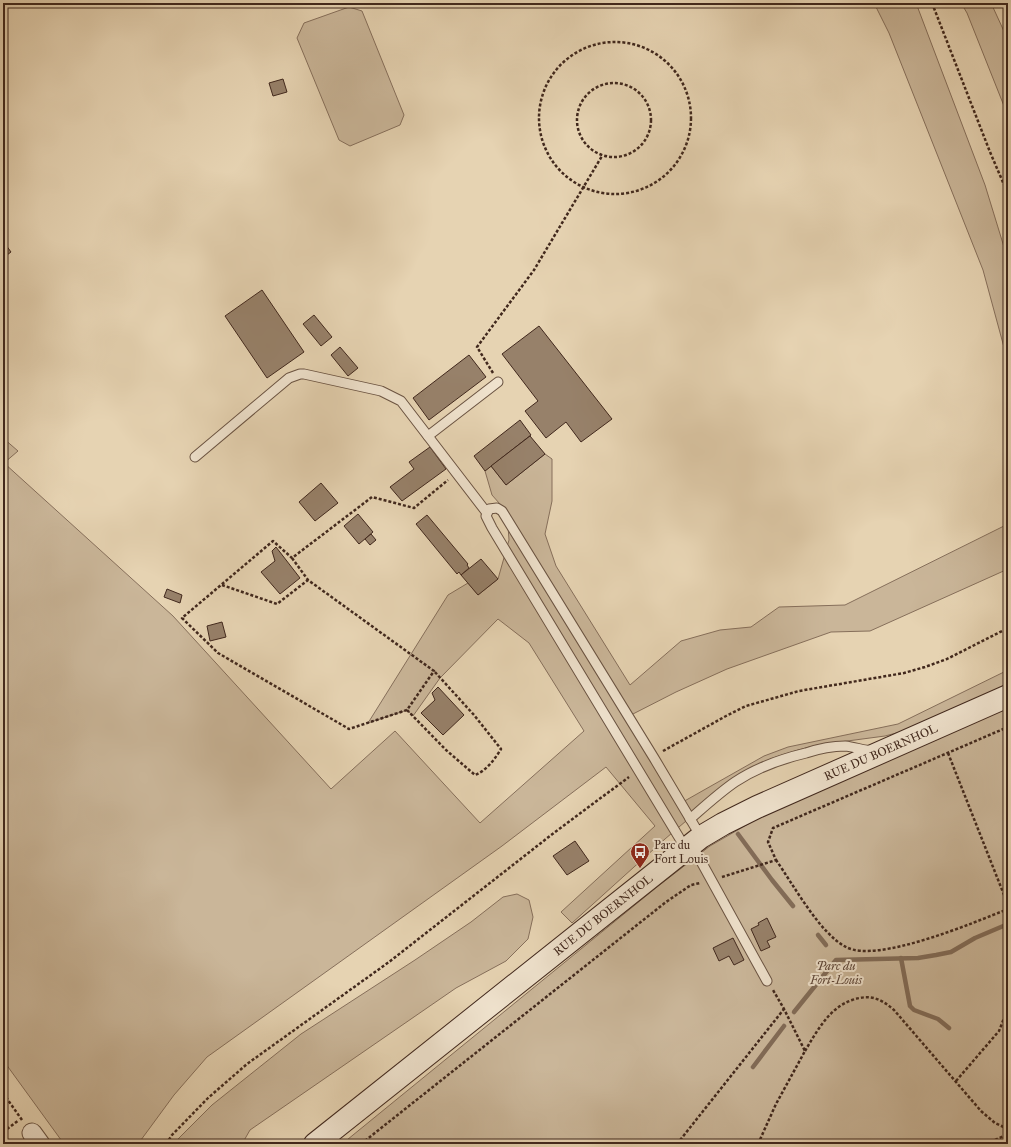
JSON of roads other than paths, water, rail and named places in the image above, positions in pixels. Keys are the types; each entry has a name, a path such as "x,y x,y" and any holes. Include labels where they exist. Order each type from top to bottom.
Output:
{"street":[{"name":"RUE DU BOERNHOL","path":"315,1144 692,838 757,807 1008,696"}],"lane":[{"path":"195,457 289,378 300,374 381,391 401,401 487,513 488,520 492,528 638,770 692,838"},
{"path":"428,436 498,382"},
{"path":"487,513 493,508 497,508 502,511 654,758 711,880 767,981"},
{"path":"692,838 716,796 734,782 752,772 773,763 817,750 837,746 846,746 879,753"}],"waterway":[{"path":"738,834 793,906"},
{"path":"794,1012 836,960 918,958 951,952 975,938 1008,924"},
{"path":"818,935 826,945"},
{"path":"901,958 910,1006 914,1010 938,1019 949,1028"},
{"path":"753,1067 784,1026"}],"place":[{"name":"Parc du Fort Louis","path":"640,869"}],"park label":[{"name":"Parc du Fort-Louis","path":"836,973"}]}
